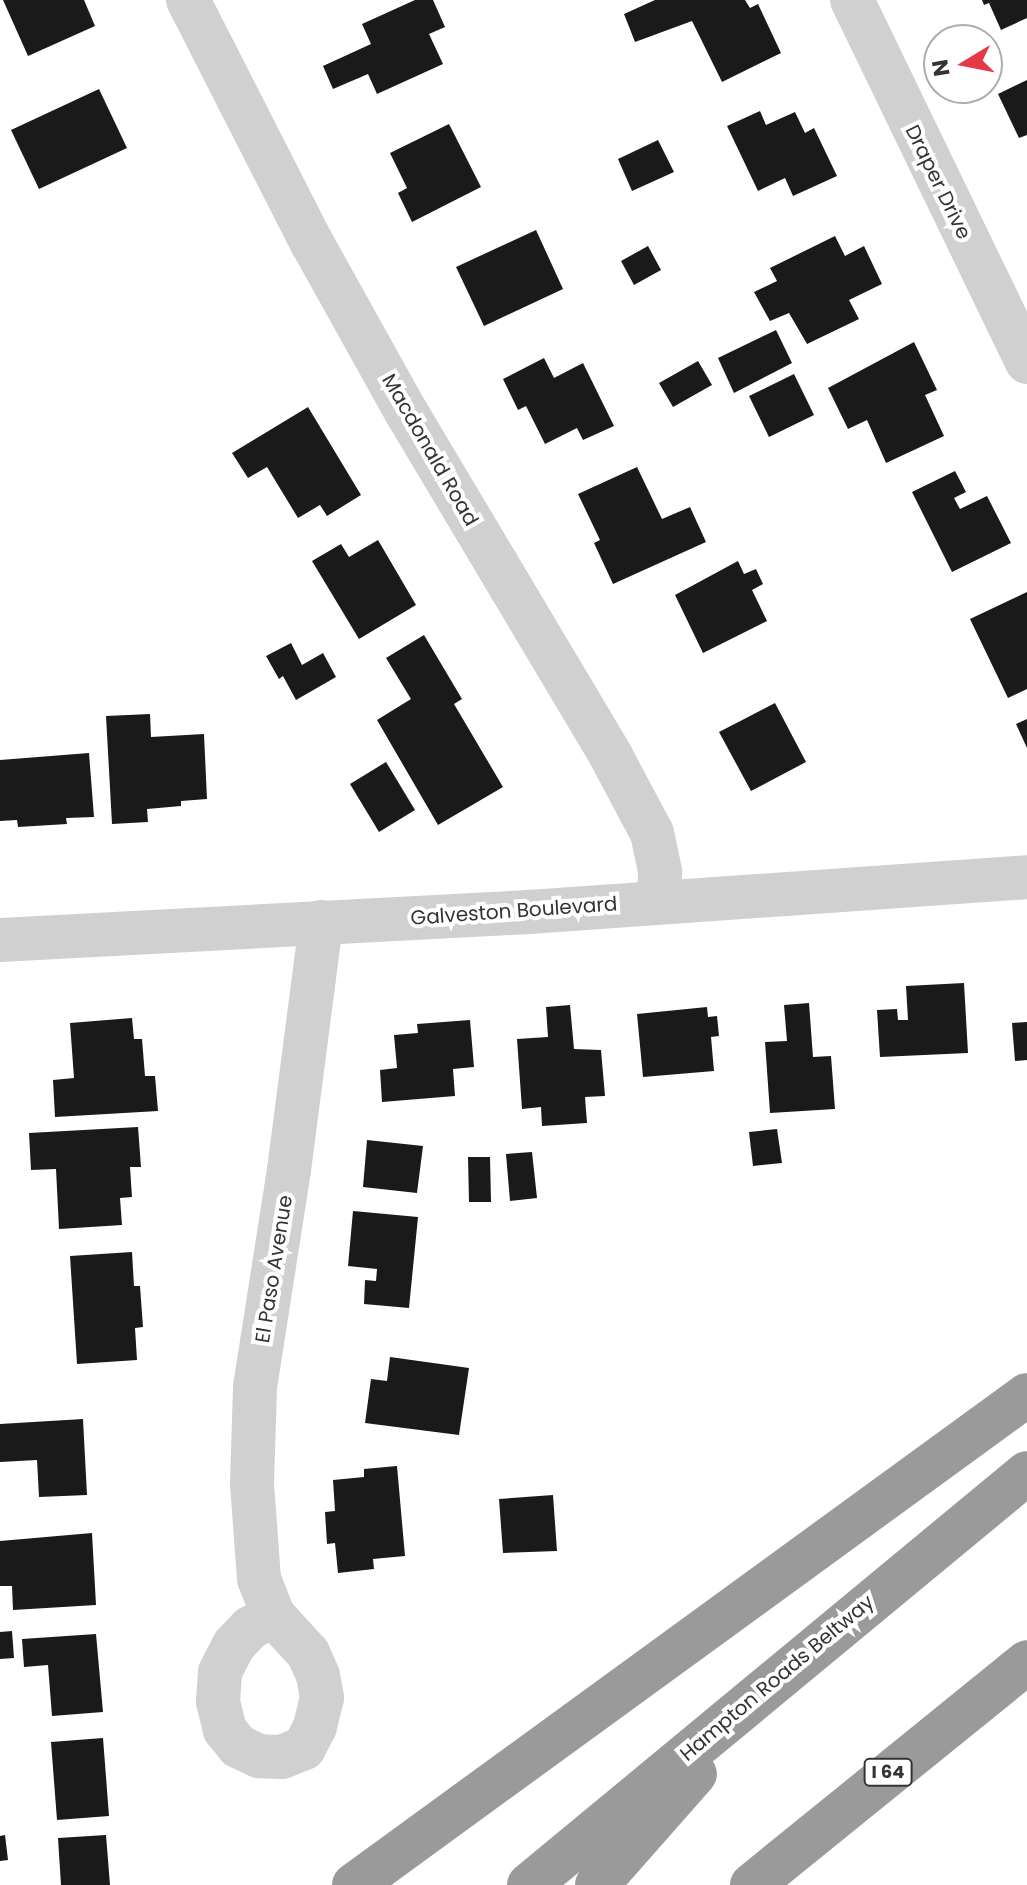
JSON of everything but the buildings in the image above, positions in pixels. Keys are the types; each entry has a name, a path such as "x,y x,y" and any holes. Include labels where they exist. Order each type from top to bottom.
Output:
{"highway":[{"path":"354,1885 1027,1395"},
{"name":"Hampton Roads Beltway","path":"529,1885 1027,1473"},
{"name":"I 64","path":"752,1885 1027,1662"},
{"path":"597,1885 790,1667"},
{"path":"793,1885 947,1748 1027,1686"}],"street":[{"name":"Macdonald Road","path":"188,0 312,243 397,396 611,756 645,820 660,872 659,901"},
{"name":"Draper Drive","path":"852,0 1027,362"},
{"name":"Galveston Boulevard","path":"0,940 1027,877"},
{"name":"El Paso Avenue","path":"273,1615 259,1579 252,1483 255,1387 289,1170 321,922"}]}
